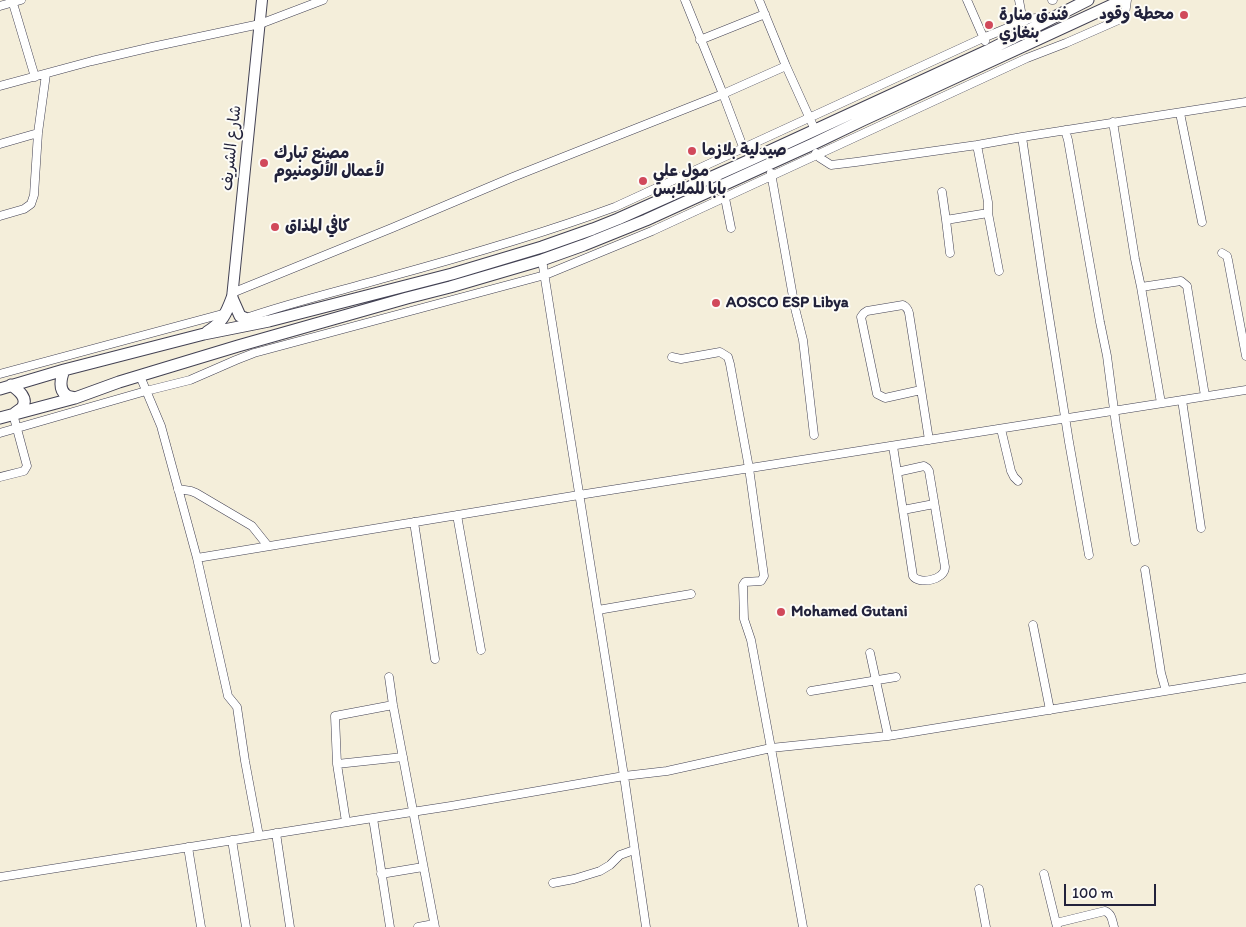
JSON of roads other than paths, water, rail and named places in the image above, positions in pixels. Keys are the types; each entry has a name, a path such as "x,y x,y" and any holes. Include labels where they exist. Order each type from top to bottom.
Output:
{"highway":[{"path":"0,418 74,398 257,340 542,260 584,245 679,205 720,179 815,130 989,50 1088,0"},
{"path":"0,389 64,370 204,334 269,321 452,274 542,247 720,179 767,164 1123,0"},
{"path":"204,334 218,325 226,313 232,295"},
{"path":"232,295 240,316 269,321"},
{"path":"64,370 60,384 65,395 74,398"},
{"path":"12,385 22,394 24,403 22,408 13,414"}],"main road":[{"name":"شارع الشريف","path":"232,295 262,0"}],"street":[{"path":"0,86 152,47 260,24 323,0"},
{"path":"684,0 744,147"},
{"path":"759,0 815,130"},
{"path":"967,0 989,50"},
{"path":"1019,0 1023,22"},
{"path":"0,432 190,380 254,353 545,275 652,231 1027,58 1066,44 1123,18 1127,0"},
{"path":"0,6 15,1 35,77"},
{"path":"700,40 764,14"},
{"path":"244,318 273,308 386,278 572,223 615,207 983,38 1029,19 1036,18 1045,21"},
{"path":"232,295 512,177 723,94 786,66"},
{"path":"0,216 24,209 31,204 34,195 38,133 46,74"},
{"path":"813,144 817,156 831,165 976,145 1246,102"},
{"path":"1180,112 1202,222"},
{"path":"1113,122 1161,404"},
{"path":"1065,130 1107,356 1135,541"},
{"path":"0,144 38,133"},
{"path":"1022,137 1042,272 1089,555"},
{"path":"976,145 988,202 988,214 999,271"},
{"path":"715,161 731,228"},
{"path":"767,164 772,176 795,308 803,340 814,435"},
{"path":"942,192 950,253"},
{"path":"679,205 684,216"},
{"path":"946,220 988,214"},
{"path":"646,220 652,231"},
{"path":"1222,253 1227,256 1228,260 1246,356"},
{"path":"542,260 624,776 646,927"},
{"path":"1141,288 1181,281 1187,286 1205,396"},
{"path":"921,390 885,398 877,394 861,317 864,313 870,310 896,306 903,305 906,307 909,313 929,440"},
{"path":"0,374 226,313"},
{"path":"672,357 681,359 720,352 728,357 730,364 749,468 764,576 761,581 745,582 743,585 744,619 751,640 802,927"},
{"path":"140,376 161,426 197,558 228,696 237,707 244,760 259,836"},
{"path":"197,558 579,495 1246,390"},
{"path":"1182,400 1201,528"},
{"path":"0,477 24,471 27,466 13,414"},
{"path":"1001,429 1011,471 1018,481"},
{"path":"893,446 897,472 903,510 914,578 917,580 937,578 945,572 945,567 929,471 924,466 897,472"},
{"path":"178,489 196,493 252,526 268,546"},
{"path":"903,510 934,504"},
{"path":"457,516 481,650"},
{"path":"414,522 435,659"},
{"path":"1145,570 1161,673 1166,691"},
{"path":"598,610 691,594"},
{"path":"1033,626 1050,710"},
{"path":"870,653 888,736"},
{"path":"389,677 434,926 418,927"},
{"path":"811,691 896,677"},
{"path":"0,877 413,813 624,776 667,771 771,748 888,736 1246,678"},
{"path":"346,822 337,764 335,716 393,705"},
{"path":"337,764 403,757"},
{"path":"373,818 390,927"},
{"path":"276,833 290,927"},
{"path":"232,840 246,927"},
{"path":"188,847 201,927"},
{"path":"553,883 574,880 600,871 610,865 620,855 634,850"},
{"path":"381,874 423,867"},
{"path":"1044,874 1057,925 1105,911 1112,917 1114,927"},
{"path":"979,889 986,927"}],"place":[{"name":"محطة وقود","path":"1184,15"},
{"name":"فندق منارة بنغازي","path":"989,25"},
{"name":"صيدلية بلازما","path":"692,151"},
{"name":"مصنع تبارك لأعمال الألومنيوم","path":"264,163"},
{"name":"مول علي بابا للملابس","path":"643,181"},
{"name":"كافي المذاق","path":"275,227"},
{"name":"AOSCO ESP Libya","path":"716,303"},
{"name":"Mohamed Gutani","path":"781,612"}]}
